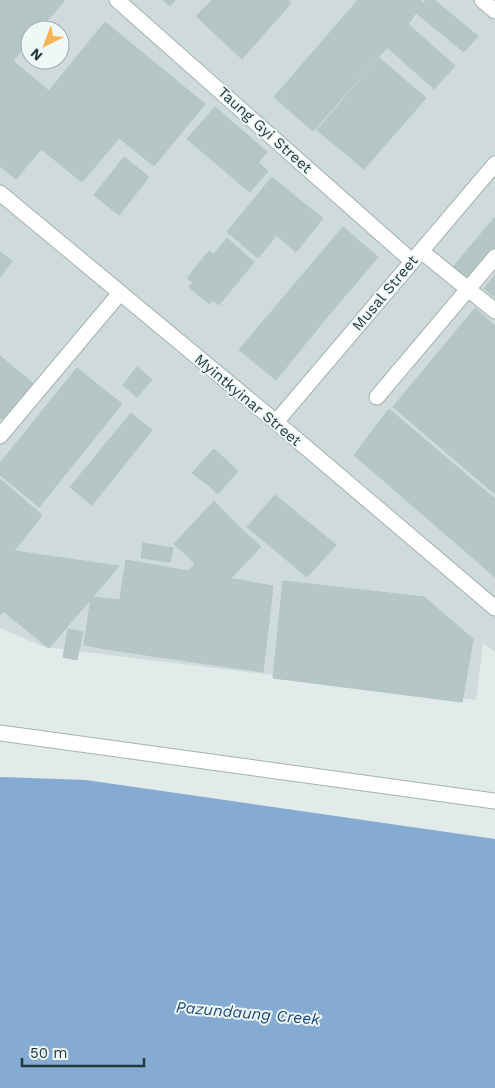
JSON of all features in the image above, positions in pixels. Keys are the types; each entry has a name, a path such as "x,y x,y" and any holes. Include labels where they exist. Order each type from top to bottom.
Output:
{"street":[{"name":"Taung Gyi Street","path":"117,0 417,256 468,289 495,311"},
{"path":"482,0 495,11"},
{"name":"Musal Street","path":"276,422 495,164"},
{"name":"Myintkyinar Street","path":"0,193 276,422 495,608"},
{"path":"377,397 495,257"},
{"path":"0,436 120,293"},
{"path":"0,733 495,801"}],"shaded area":[{"path":"0,0 495,0 495,652 483,643 476,700 44,647 0,628"}],"water":[{"name":"Pazundaung Creek","path":"0,777 86,780 495,839 495,1088 0,1088"}],"building":[{"path":"0,0 9,0 0,9"},
{"path":"9,0 65,0 48,20 20,20 20,53 13,61 0,50 0,9"},
{"path":"163,0 175,0 170,6"},
{"path":"212,0 287,0 291,3 242,59 196,16"},
{"path":"358,0 420,0 423,3 408,24 313,131 274,97"},
{"path":"426,0 434,0 478,36 464,52 416,13"},
{"path":"105,22 205,104 154,166 119,138 82,182 41,149 16,179 0,166 0,151 66,70 70,70 70,65"},
{"path":"408,24 455,66 434,89 387,47"},
{"path":"0,50 13,61 0,76"},
{"path":"379,58 426,98 364,169 317,130"},
{"path":"13,61 20,67 20,70 24,70 49,91 0,151 0,76"},
{"path":"215,107 267,152 240,184 187,139"},
{"path":"124,157 149,177 119,215 94,195"},
{"path":"259,163 268,171 250,192 240,184"},
{"path":"272,177 303,203 258,258 227,232"},
{"path":"303,203 323,218 296,252 276,235"},
{"path":"495,217 495,252 492,255 489,252 467,278 453,267"},
{"path":"343,227 378,257 327,317 292,287"},
{"path":"227,238 254,262 241,278 214,254"},
{"path":"209,251 241,278 219,305 213,300 209,304 189,287 193,282 187,278"},
{"path":"0,252 12,261 0,277"},
{"path":"495,275 495,298 484,288"},
{"path":"292,287 327,317 276,380 239,350"},
{"path":"475,308 495,326 495,494 393,407"},
{"path":"0,356 35,385 4,421 0,418"},
{"path":"137,367 152,380 137,397 123,385"},
{"path":"77,368 122,404 39,507 0,475 0,463"},
{"path":"389,409 495,499 495,577 354,455"},
{"path":"131,413 152,430 92,505 70,487"},
{"path":"214,449 227,461 208,485 192,473"},
{"path":"227,461 238,471 218,494 208,485"},
{"path":"0,479 42,515 14,551 119,566 49,648 3,611 0,615"},
{"path":"275,495 336,545 307,577 247,527"},
{"path":"214,501 234,522 195,563 174,544"},
{"path":"234,522 261,547 231,578 188,571"},
{"path":"143,543 173,548 170,562 141,558"},
{"path":"126,560 273,586 263,672 112,650"},
{"path":"283,581 424,597 473,639 462,702 273,678"},
{"path":"91,597 120,600 112,650 84,645"},
{"path":"68,629 83,632 77,660 63,657"}]}
